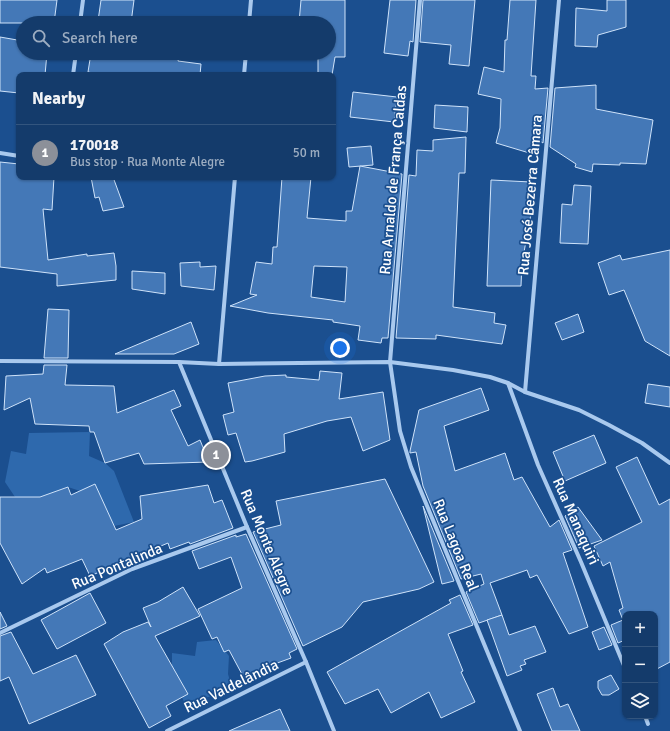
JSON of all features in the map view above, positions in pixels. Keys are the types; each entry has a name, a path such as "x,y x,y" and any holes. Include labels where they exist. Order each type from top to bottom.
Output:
{"street":[{"path":"81,16 83,0"},
{"path":"250,16 251,0"},
{"name":"Rua Arnaldo de França Caldas","path":"390,362 420,0"},
{"name":"Rua José Bezerra Câmara","path":"525,392 559,0"},
{"path":"73,72 75,60"},
{"path":"244,72 245,60"},
{"path":"0,153 16,156"},
{"path":"219,364 235,180"},
{"path":"0,361 179,362 219,364 390,362 453,370 490,377 508,383 525,392 579,410 642,443 670,463"},
{"name":"Rua Monte Alegre","path":"179,362 247,527 306,662 334,731"},
{"name":"Rua Lagoa Real","path":"390,362 400,431 411,467 520,731"},
{"name":"Rua Manaquiri","path":"508,383 538,465 584,569 622,661"},
{"name":"Rua Pontalinda","path":"0,633 132,570 247,527"},
{"name":"Rua Valdelândia","path":"167,731 306,662"},
{"path":"646,719 648,724"}],"shaded area":[{"path":"90,432 89,456 105,463 114,471 134,522 114,526 80,491 68,487 40,497 15,497 5,482 11,451 26,454 29,433"},
{"path":"216,640 229,656 228,674 233,692 184,702 172,670 172,653 195,656 197,642"}],"building":[{"path":"0,0 57,0 55,16 16,16 16,23 0,23"},
{"path":"101,0 134,0 132,16 99,16"},
{"path":"301,0 345,0 345,57 336,57 336,16 300,16"},
{"path":"390,0 416,0 413,42 410,41 408,56 384,53"},
{"path":"423,0 475,0 469,66 449,64 451,45 420,42"},
{"path":"510,0 536,0 531,76 536,76 535,89 548,88 543,143 540,141 536,155 496,143 500,128 501,99 478,94 484,67 504,72 505,40 507,40"},
{"path":"607,0 626,0 626,27 598,35 597,47 575,46 576,8 607,11"},
{"path":"0,37 16,40 16,60 46,60 45,72 16,72 16,93 0,91"},
{"path":"90,60 178,60 201,64 200,72 88,72"},
{"path":"318,60 334,60 332,72 318,72"},
{"path":"596,85 596,109 653,120 646,164 593,164 592,172 575,167 576,164 550,147 555,88"},
{"path":"353,92 397,97 394,122 350,117"},
{"path":"435,105 468,107 467,132 434,128"},
{"path":"466,137 465,173 459,173 453,307 495,313 494,323 506,325 502,344 436,335 436,339 396,338 409,175 416,176 417,150 433,151 433,140"},
{"path":"371,146 373,165 349,167 347,148"},
{"path":"0,162 16,164 16,180 54,180 52,210 43,209 48,260 87,254 87,256 114,253 116,280 57,286 57,274 0,267"},
{"path":"360,166 402,174 388,338 382,338 381,343 358,340 360,326 333,322 333,320 268,313 230,306 257,295 250,294 256,262 272,264 273,247 277,247 282,180 311,180 307,218 346,221 346,211 352,211","holes":["314,266 347,267 345,302 311,297"]},
{"path":"92,180 114,180 124,207 103,211 99,197 95,198"},
{"path":"491,180 531,182 529,202 533,203 522,263 521,286 487,286"},
{"path":"574,185 591,186 588,244 560,243 562,204 572,205"},
{"path":"670,250 670,356 645,341 624,290 609,295 598,263 620,255 622,260"},
{"path":"200,262 200,267 216,266 214,290 181,286 180,263"},
{"path":"132,271 165,273 165,294 132,289"},
{"path":"48,309 69,310 68,358 44,358"},
{"path":"578,314 584,332 562,340 555,323"},
{"path":"191,322 199,344 174,354 115,354"},
{"path":"44,365 67,365 65,385 114,386 117,413 174,390 181,406 171,410 188,446 200,440 209,462 144,464 139,453 105,463 94,432 90,432 89,426 35,424 30,398 4,410 6,376 43,374"},
{"path":"320,371 342,373 339,399 383,392 390,440 363,451 351,417 327,421 284,434 285,452 245,462 236,433 228,435 223,415 234,412 228,383 265,376 286,375 286,377 319,380"},
{"path":"648,384 670,387 670,407 645,403"},
{"path":"481,388 489,410 444,426 455,471 505,453 514,480 522,477 550,527 559,520 572,550 563,553 588,627 569,634 537,575 530,578 527,570 490,583 502,615 479,623 466,592 484,584 481,574 461,579 423,486 416,452 410,453 410,451 419,410"},
{"path":"594,435 606,463 565,481 553,452"},
{"path":"637,457 659,505 670,499 670,662 658,668 658,611 622,611 622,618 619,610 623,608 610,562 603,566 594,546 642,522 616,467"},
{"path":"385,479 434,582 419,589 363,602 342,627 303,646 253,532 281,525 276,501"},
{"path":"95,484 116,530 142,519 140,496 208,485 214,503 222,500 233,528 190,544 189,542 170,549 168,543 90,576 82,559 47,573 45,568 22,584 0,543 0,497 40,497 68,487 71,495"},
{"path":"423,506 454,581 442,584"},
{"path":"578,507 602,540 579,548 565,516"},
{"path":"246,534 297,649 289,653 291,658 261,669 244,678 229,650 224,652 217,637 212,639 198,609 242,588 231,557 199,569 192,551 236,535 236,537"},
{"path":"183,587 200,616 155,636 188,694 166,706 171,716 149,728 104,644 123,632 148,622 151,627 143,608 158,602"},
{"path":"90,593 106,623 57,649 41,620"},
{"path":"460,595 473,625 448,634 463,671 461,672 475,702 441,718 429,692 391,713 378,689 345,704 327,672 451,603 449,600"},
{"path":"0,612 7,626 0,629"},
{"path":"502,615 509,635 535,626 546,652 524,660 526,664 520,666 522,670 507,676 487,620"},
{"path":"622,620 622,641 618,643 611,625"},
{"path":"604,627 612,645 599,650 592,632"},
{"path":"11,632 33,674 76,655 96,695 29,724 9,677 0,681 0,636"},
{"path":"611,675 619,689 609,695 602,695 598,688 598,681"},
{"path":"553,688 560,707 568,704 580,731 552,731 537,694"},
{"path":"280,709 290,731 229,731"}],"place":[{"name":"170018","path":"216,455"}]}
